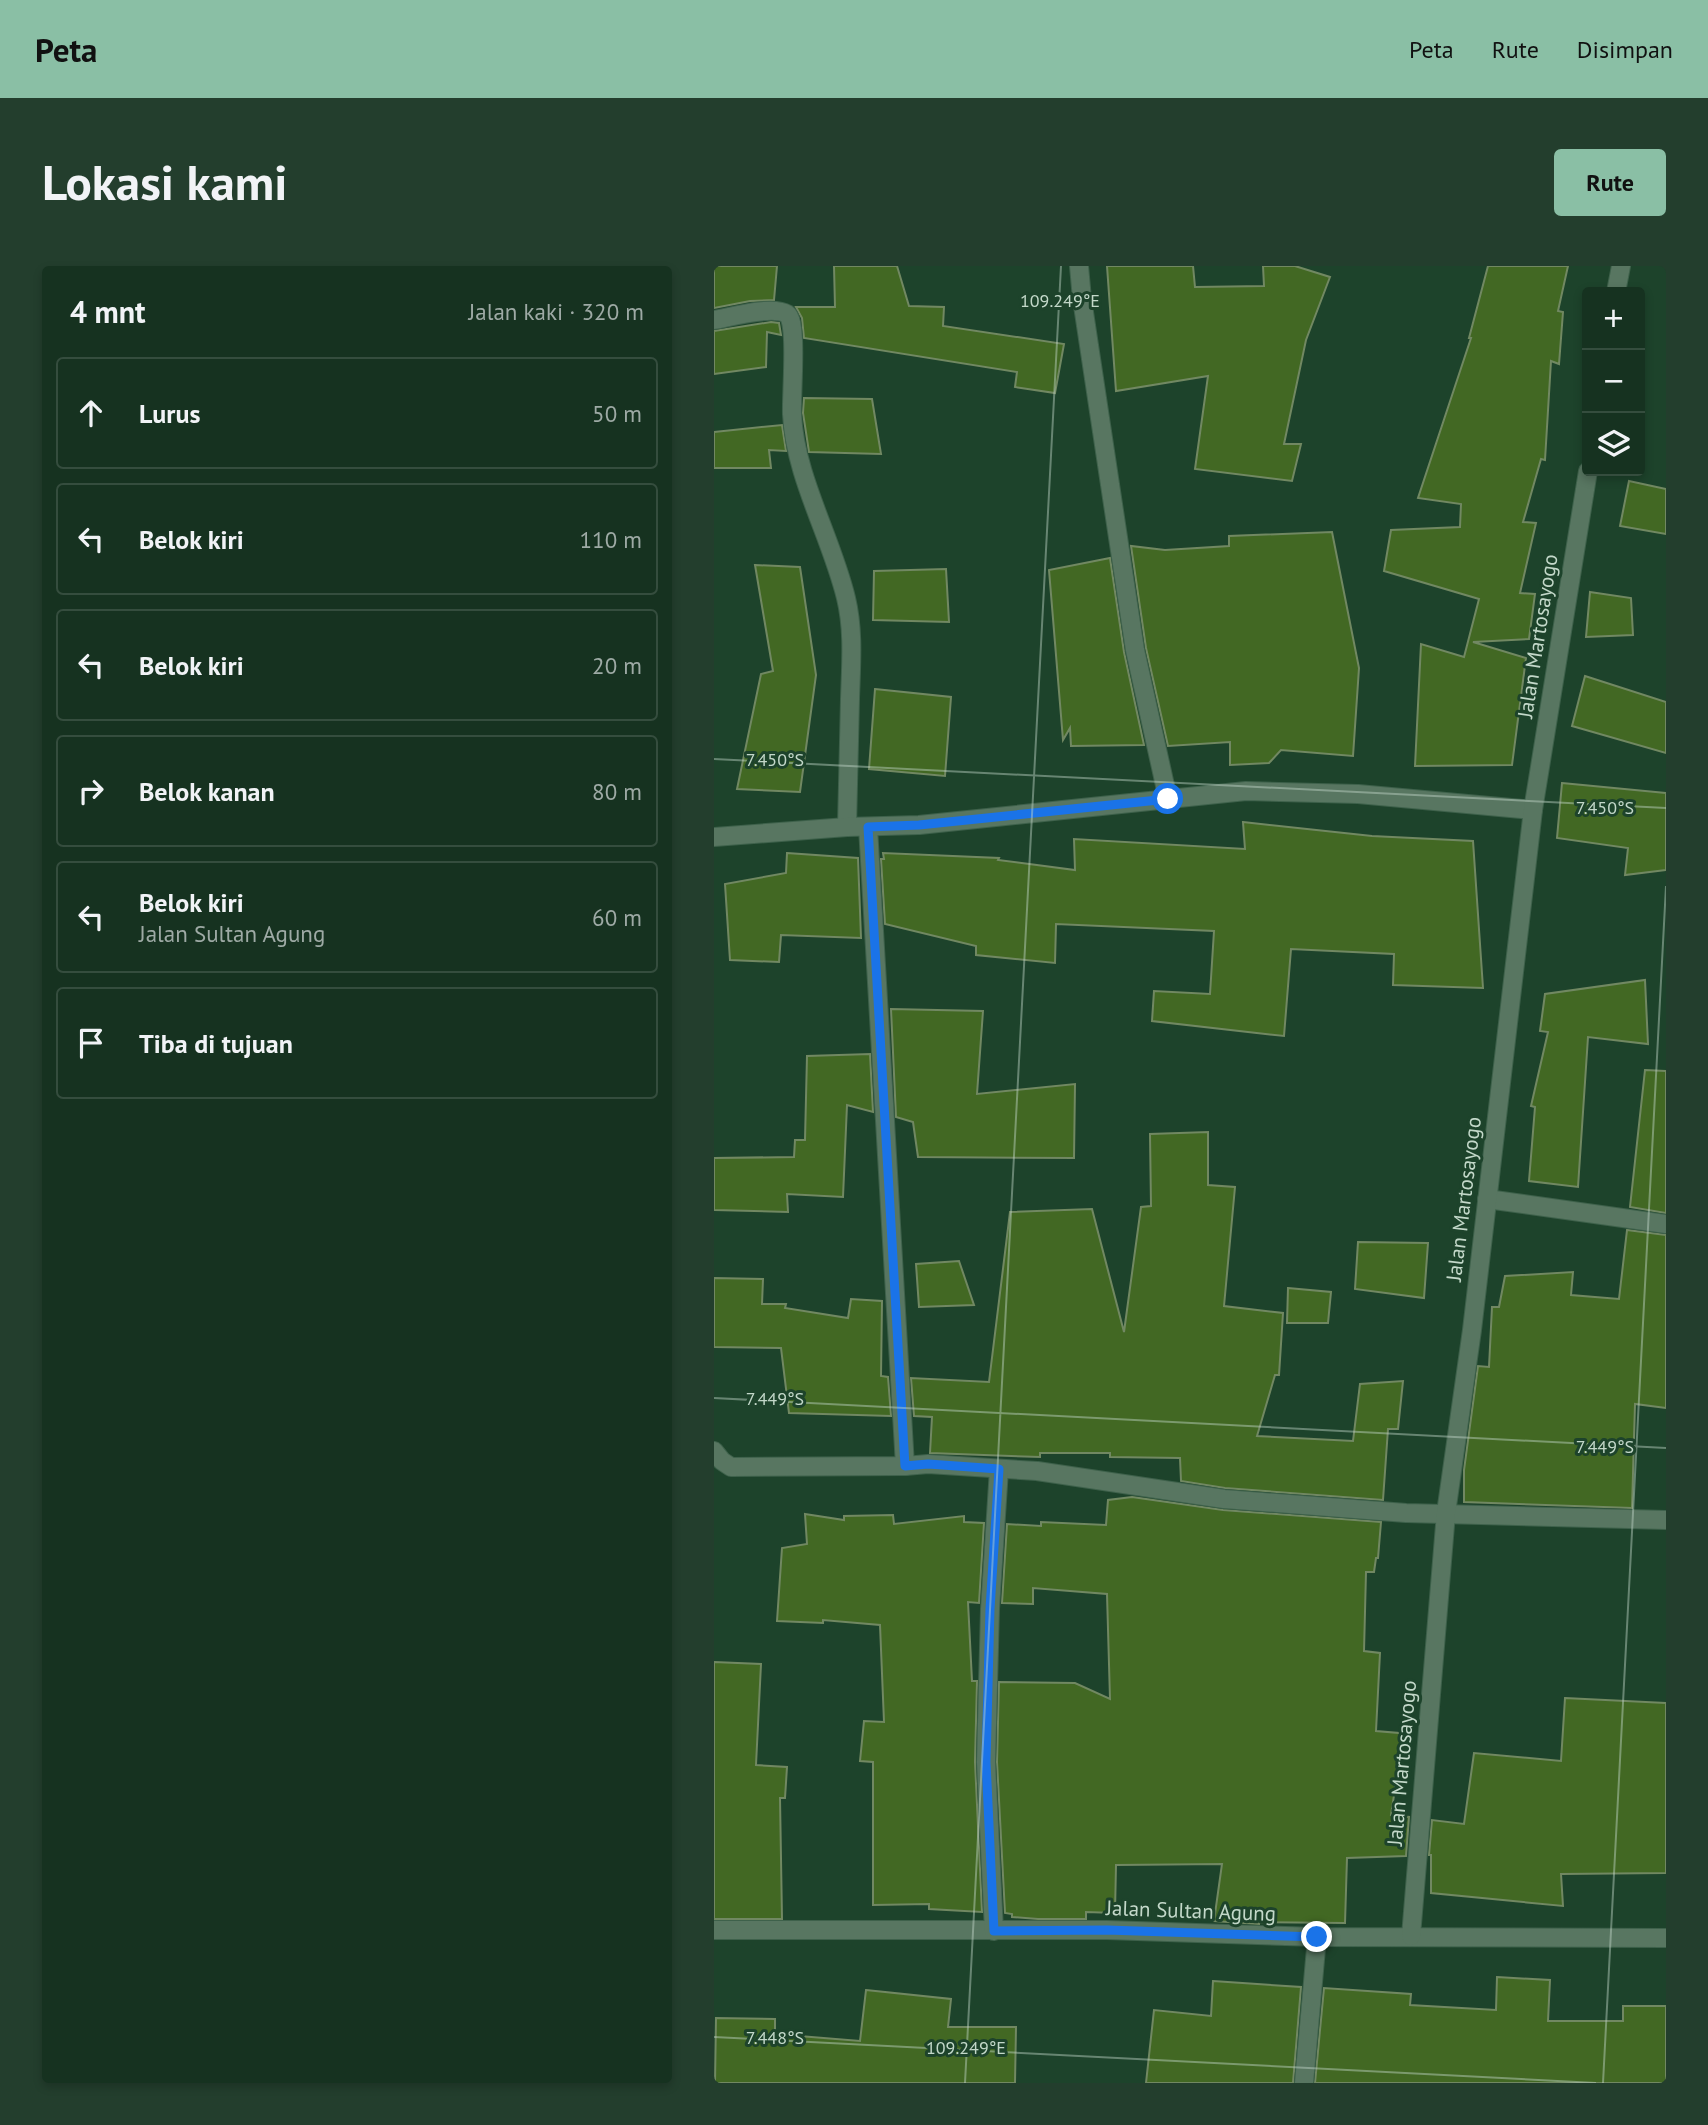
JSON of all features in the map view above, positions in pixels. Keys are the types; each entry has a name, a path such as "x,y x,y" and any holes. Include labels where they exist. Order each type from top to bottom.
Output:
{"street":[{"path":"1079,266 1135,650 1168,799"},
{"path":"1617,287 1621,266"},
{"path":"714,320 778,311 788,314 792,320 794,331 791,391 796,449 846,599 852,640 848,827"},
{"name":"Jalan Martosayogo","path":"1411,1936 1446,1513 1472,1330 1534,810 1587,476"},
{"path":"714,837 848,827 919,825 1245,791 1358,794 1534,810"},
{"path":"868,827 905,1466"},
{"path":"1487,1199 1666,1224"},
{"path":"714,1451 731,1467 928,1464 1037,1471 1224,1499 1406,1513 1666,1520"},
{"path":"994,1931 986,1762 990,1609 999,1469"},
{"name":"Jalan Sultan Agung","path":"714,1930 1107,1930 1317,1937 1666,1938"},
{"path":"1304,2083 1317,1937"}],"building":[{"path":"714,266 777,266 774,300 750,301 714,308"},
{"path":"834,266 897,266 909,306 944,307 943,326 1064,344 1055,393 1015,387 1017,372 804,338 802,318 796,307 835,307"},
{"path":"1107,266 1193,266 1195,287 1264,286 1263,266 1295,266 1330,277 1306,340 1284,444 1301,444 1292,481 1195,469 1208,376 1116,391"},
{"path":"1488,266 1568,266 1558,311 1563,312 1559,364 1551,361 1545,460 1541,459 1523,522 1536,523 1520,593 1535,594 1529,639 1473,642 1526,658 1512,765 1415,766 1421,644 1464,657 1479,599 1384,571 1391,530 1460,527 1461,504 1418,498 1471,338"},
{"path":"779,323 781,335 767,332 766,367 714,374 714,331"},
{"path":"804,398 872,399 881,454 809,452 803,413"},
{"path":"782,425 786,451 769,450 771,468 714,468 714,432"},
{"path":"1629,481 1666,489 1666,534 1620,526"},
{"path":"1332,532 1359,668 1353,756 1281,750 1269,763 1230,765 1230,742 1168,746 1146,648 1131,546 1165,550 1229,546 1229,536"},
{"path":"1110,558 1124,652 1144,745 1071,746 1070,728 1063,740 1049,570"},
{"path":"755,565 800,567 816,675 800,792 737,789 761,674 773,671"},
{"path":"946,569 949,622 873,620 874,571"},
{"path":"1590,592 1631,598 1633,635 1586,637"},
{"path":"1585,676 1666,702 1666,753 1572,726"},
{"path":"875,689 951,697 945,776 869,769"},
{"path":"1562,783 1666,793 1666,870 1625,875 1628,848 1557,838"},
{"path":"1243,822 1372,836 1473,841 1483,988 1393,985 1394,954 1291,949 1284,1036 1152,1021 1154,991 1210,994 1214,931 1056,924 1055,963 976,955 976,946 885,924 881,859 884,859 883,853 999,858 998,860 1075,870 1074,839 1245,849"},
{"path":"787,853 858,858 861,938 781,935 779,962 730,960 725,884 786,873"},
{"path":"1645,980 1648,1044 1588,1037 1578,1187 1529,1181 1535,1107 1531,1106 1548,1032 1540,1031 1545,994"},
{"path":"891,1009 983,1011 977,1094 1075,1084 1074,1158 918,1157 913,1122 896,1117"},
{"path":"870,1054 873,1112 847,1105 843,1197 787,1194 788,1212 714,1210 714,1158 794,1157 795,1140 805,1140 807,1056"},
{"path":"1645,1070 1666,1071 1666,1213 1630,1207"},
{"path":"1208,1132 1208,1185 1235,1187 1224,1306 1283,1313 1279,1375 1275,1375 1257,1436 1353,1441 1360,1384 1403,1381 1398,1429 1388,1429 1383,1500 1225,1488 1181,1481 1180,1458 1110,1457 1110,1453 1040,1453 1040,1457 930,1453 932,1417 914,1416 911,1378 989,1382 1010,1212 1092,1209 1124,1332 1141,1207 1151,1206 1150,1134"},
{"path":"1627,1230 1666,1235 1666,1408 1635,1404 1632,1508 1464,1502 1464,1470 1478,1366 1489,1367 1492,1307 1499,1307 1505,1276 1573,1272 1571,1295 1619,1299"},
{"path":"1358,1242 1428,1243 1424,1298 1355,1289"},
{"path":"959,1261 974,1305 919,1307 916,1264"},
{"path":"714,1278 763,1279 762,1304 786,1304 785,1308 848,1318 851,1299 882,1301 881,1376 888,1377 891,1416 789,1413 781,1348 714,1347"},
{"path":"1288,1288 1331,1292 1328,1323 1287,1323"},
{"path":"1132,1497 1223,1510 1381,1522 1374,1572 1366,1572 1364,1651 1380,1653 1376,1731 1411,1734 1396,1782 1391,1815 1409,1817 1406,1856 1347,1858 1345,1923 1259,1924 1214,1921 1222,1864 1116,1865 1115,1913 1086,1912 1086,1919 1038,1919 1012,1917 1012,1914 1005,1913 997,1762 999,1682 1075,1683 1110,1699 1107,1594 1033,1588 1033,1604 1002,1603 1007,1524 1041,1526 1041,1522 1106,1525 1108,1500"},
{"path":"805,1514 844,1520 844,1516 893,1515 894,1524 964,1516 964,1522 984,1523 979,1603 968,1602 972,1681 977,1681 975,1762 982,1912 929,1909 929,1904 873,1905 873,1762 860,1761 864,1721 884,1722 880,1625 823,1620 823,1623 777,1621 782,1548 807,1544"},
{"path":"714,1662 761,1664 756,1765 787,1767 785,1798 780,1798 782,1919 714,1919"},
{"path":"1565,1698 1666,1703 1666,1873 1561,1874 1563,1906 1431,1893 1429,1855 1432,1820 1464,1824 1474,1753 1561,1761"},
{"path":"1497,1977 1550,1980 1548,2021 1623,2021 1623,2006 1666,2006 1666,2083 1315,2083 1324,1988 1411,1994 1410,2005 1496,2010"},
{"path":"1213,1981 1301,1987 1293,2083 1146,2083 1154,2010 1211,2016"},
{"path":"866,1990 951,1999 948,2027 1016,2027 1015,2083 715,2083 716,2018 775,2019 775,2034 860,2041"}],"route":[{"path":"1168,799 919,825 868,827 905,1466 928,1464 999,1469 990,1609 986,1762 994,1931 1107,1930 1317,1937"}]}
